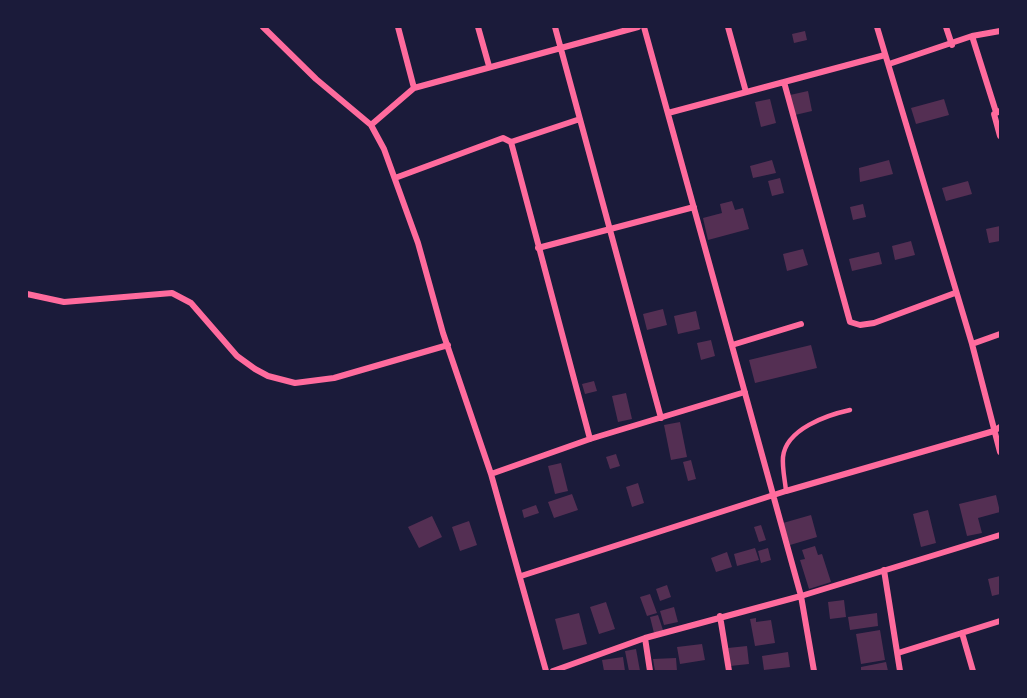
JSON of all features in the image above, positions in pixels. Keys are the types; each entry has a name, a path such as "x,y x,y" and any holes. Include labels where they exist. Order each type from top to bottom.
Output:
{"street":[{"path":"263,27 316,79 371,125 384,149 418,243 448,345 491,474 546,671"},
{"path":"398,27 414,88"},
{"path":"478,27 489,66"},
{"path":"555,27 661,418"},
{"path":"371,125 414,88 638,27"},
{"path":"644,27 801,596 814,671"},
{"path":"728,27 746,92"},
{"path":"877,27 972,344 1000,452"},
{"path":"946,27 952,45"},
{"path":"889,64 952,45 972,36 1000,31"},
{"path":"972,36 998,112 1000,136"},
{"path":"668,112 885,55"},
{"path":"784,82 850,322 860,325 874,323 955,293"},
{"path":"395,178 503,138 511,142 580,119"},
{"path":"511,142 590,439"},
{"path":"538,248 610,231 694,207"},
{"path":"27,294 64,302 172,293 191,303 237,356 268,376 295,383 334,378 448,345"},
{"path":"732,345 801,324"},
{"path":"972,344 1000,334"},
{"path":"491,474 590,439 745,393"},
{"path":"521,576 786,491 994,431 1000,427"},
{"path":"553,671 645,638 801,596 1000,535"},
{"path":"884,570 900,671"},
{"path":"720,616 729,671"},
{"path":"897,654 1000,621"},
{"path":"962,633 973,671"},
{"path":"645,638 650,671"}],"lane":[{"path":"786,491 783,456 796,435 817,421 850,410"}],"building":[{"path":"805,31 807,40 794,43 792,34"},
{"path":"808,91 812,111 795,115 790,95"},
{"path":"770,99 776,123 761,127 755,102"},
{"path":"944,99 949,115 916,124 911,108"},
{"path":"772,160 776,173 753,178 750,166"},
{"path":"889,160 893,174 860,182 859,168"},
{"path":"780,178 784,193 772,196 768,181"},
{"path":"968,181 972,194 946,201 942,188"},
{"path":"732,201 735,210 743,208 749,229 708,240 703,218 722,213 720,204"},
{"path":"863,204 866,217 853,220 850,207"},
{"path":"1000,226 1000,241 989,243 986,229"},
{"path":"911,241 915,255 895,260 892,246"},
{"path":"803,249 808,265 787,271 783,254"},
{"path":"879,252 882,264 852,271 849,259"},
{"path":"663,309 667,325 647,330 643,314"},
{"path":"696,311 700,329 678,334 674,316"},
{"path":"711,340 715,356 701,360 697,343"},
{"path":"811,345 817,368 755,383 749,360"},
{"path":"594,381 597,391 585,394 582,384"},
{"path":"626,393 632,419 618,422 612,396"},
{"path":"680,422 687,457 671,460 664,425"},
{"path":"616,454 620,466 610,469 606,457"},
{"path":"691,460 696,479 688,481 683,462"},
{"path":"561,463 568,491 555,494 548,466"},
{"path":"638,483 644,503 632,507 626,487"},
{"path":"572,494 578,510 554,518 548,502"},
{"path":"996,495 1000,512 978,518 982,533 967,536 959,504"},
{"path":"536,505 539,513 524,518 522,510"},
{"path":"928,510 936,543 921,547 913,514"},
{"path":"811,515 817,537 790,545 783,523"},
{"path":"432,516 442,537 419,548 408,527"},
{"path":"469,521 477,545 460,551 452,527"},
{"path":"761,525 766,540 759,542 754,527"},
{"path":"815,546 818,555 822,554 831,582 809,589 800,560 805,559 802,550"},
{"path":"755,548 759,560 737,566 734,554"},
{"path":"768,548 771,560 761,563 758,551"},
{"path":"727,552 732,567 716,572 711,558"},
{"path":"1000,576 1000,594 992,596 988,579"},
{"path":"667,585 671,597 660,601 656,589"},
{"path":"650,594 657,613 647,616 640,597"},
{"path":"844,600 846,617 830,619 828,602"},
{"path":"606,602 615,629 599,634 590,607"},
{"path":"674,607 678,622 664,625 660,611"},
{"path":"579,613 587,644 563,650 555,619"},
{"path":"877,613 878,626 850,630 848,617"},
{"path":"658,615 663,630 654,633 650,617"},
{"path":"756,618 756,622 771,620 775,643 755,646 750,619"},
{"path":"880,630 885,660 861,664 856,634"},
{"path":"702,644 705,660 680,664 677,647"},
{"path":"747,646 749,664 730,666 728,648"},
{"path":"636,649 640,671 629,671 625,651"},
{"path":"788,652 790,667 764,670 762,656"},
{"path":"623,657 625,671 604,671 602,660"},
{"path":"676,658 677,671 655,671 653,659"},
{"path":"886,662 888,671 861,671 861,667"}]}
